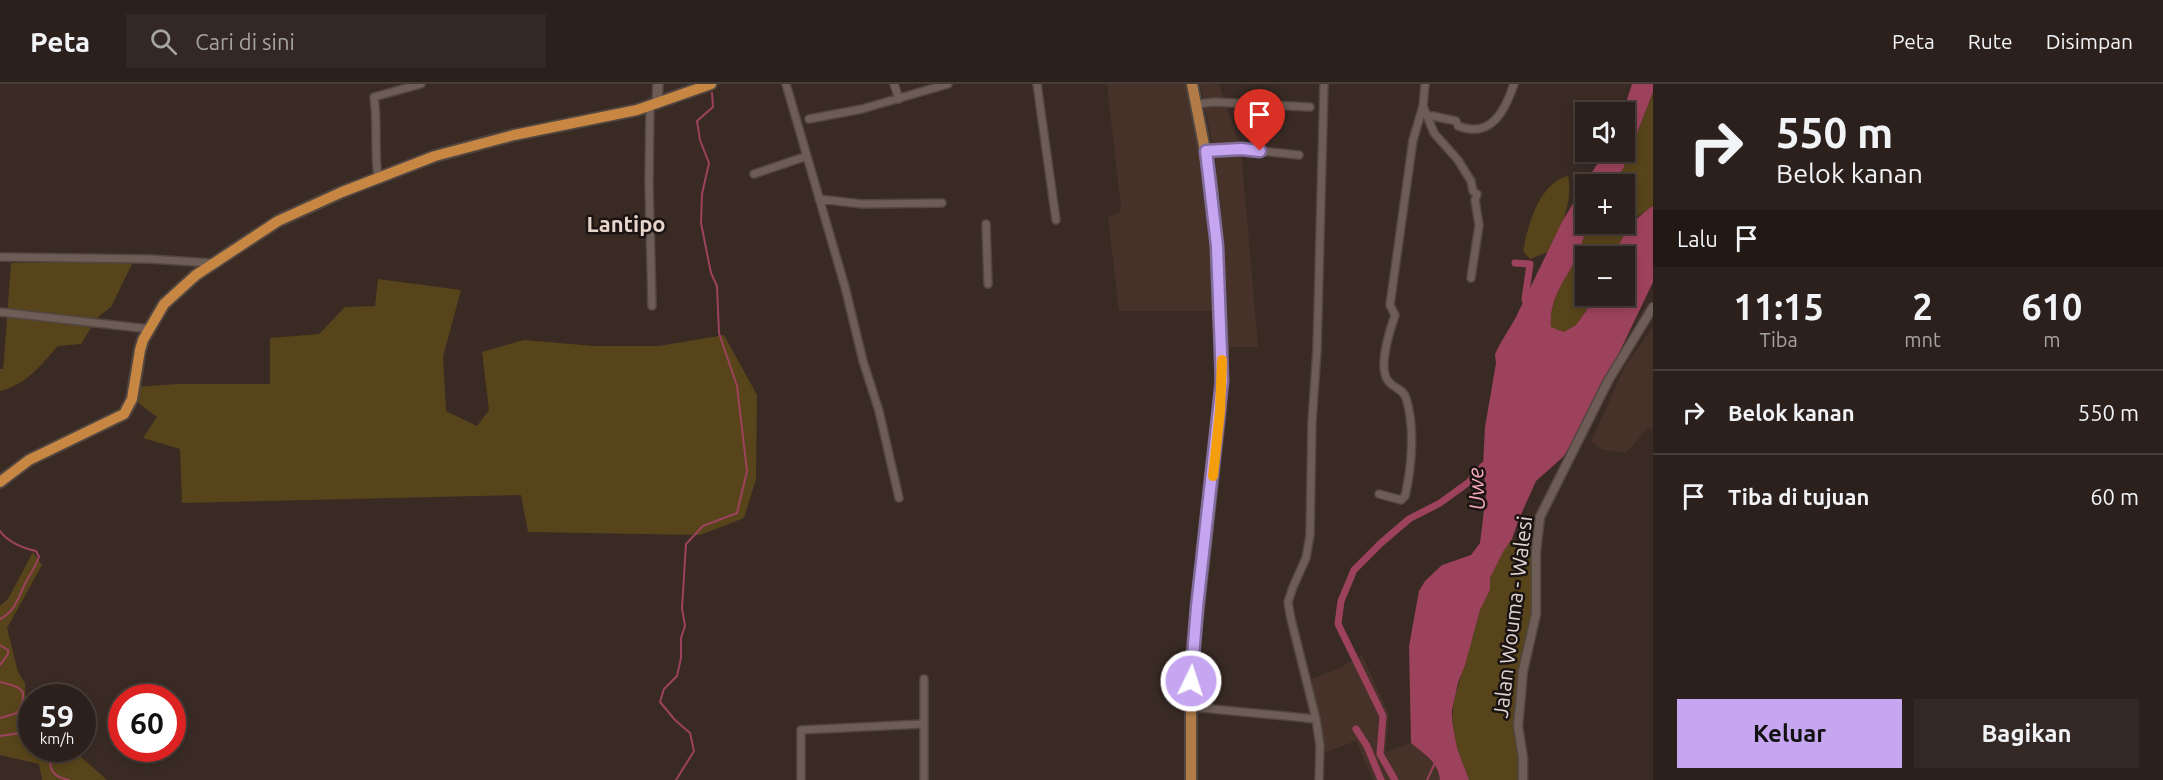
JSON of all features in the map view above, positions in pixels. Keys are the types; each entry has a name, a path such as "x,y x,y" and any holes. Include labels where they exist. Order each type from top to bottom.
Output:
{"highway":[{"path":"0,482 29,460 124,414 132,399 140,350 148,329 164,304 212,263 279,221 378,177 435,156 514,135 653,105 711,84"}],"main road":[{"path":"653,105 658,84"},
{"path":"1191,780 1191,707 1197,607 1222,381 1217,246 1206,151 1192,84"}],"street":[{"path":"378,177 375,156 377,118 374,97 421,84"},
{"path":"786,84 845,287 863,362 879,411 899,498"},
{"path":"894,84 899,99"},
{"path":"808,119 899,99 948,84"},
{"path":"1037,84 1056,220"},
{"path":"1319,780 1320,746 1316,719 1288,602 1306,558 1310,535 1324,84"},
{"path":"1379,494 1401,500 1405,496 1410,472 1412,426 1407,400 1404,392 1390,384 1385,377 1384,365 1387,339 1395,315 1390,305 1413,140 1423,106 1425,84"},
{"path":"1427,116 1456,122 1458,126 1476,131 1489,127 1504,109 1514,84"},
{"path":"1197,104 1214,102 1310,107"},
{"path":"652,306 649,184 653,105"},
{"path":"1423,106 1436,137 1458,160 1476,194 1479,225 1471,278"},
{"path":"1206,151 1241,149 1299,155"},
{"path":"754,174 807,156"},
{"path":"819,200 862,204 942,203"},
{"path":"986,224 988,284"},
{"path":"0,257 149,259 212,263"},
{"name":"Jalan Wouma - Walesi","path":"1523,780 1523,758 1518,726 1523,671 1536,614 1537,543 1540,517 1612,373 1653,307"},
{"path":"0,312 148,329"},
{"path":"924,679 924,780"},
{"path":"1191,707 1316,719"},
{"path":"801,780 801,730 923,724"}],"shaded area":[{"path":"1107,84 1189,84 1208,170 1215,265 1212,311 1119,311 1108,217 1119,213 1121,208"},
{"path":"1200,84 1219,84 1241,149 1258,347 1225,347 1223,247 1215,155"},
{"path":"1632,84 1653,84 1653,92 1635,138 1635,102 1626,102"},
{"path":"1653,92 1653,206 1638,216 1635,221 1635,174 1619,174 1626,162 1635,162 1635,138"},
{"path":"1598,162 1626,162 1619,174 1591,174"},
{"path":"1568,176 1569,196 1565,215 1557,234 1548,252 1530,259 1523,251 1537,206 1549,187"},
{"path":"1575,200 1575,234 1585,234 1581,246 1575,246 1575,261 1555,298 1551,327 1564,332 1576,325 1590,306 1635,306 1635,246 1618,246 1625,234 1635,234 1635,221 1653,206 1653,282 1588,418 1563,457 1536,481 1512,539 1490,578 1490,590 1480,610 1452,710 1457,748 1469,780 1440,780 1434,763 1411,743 1409,646 1419,591 1425,581 1442,565 1471,555 1480,543 1486,494 1483,466 1485,427 1496,363 1495,354 1515,319 1563,220"},
{"path":"1585,234 1627,234 1620,246 1581,246"},
{"path":"134,260 111,307 97,318 81,344 58,346 25,379 0,391 0,369 3,369 4,360 11,263"},
{"path":"1575,261 1575,306 1590,306 1576,325 1564,332 1551,327 1551,316 1555,298"},
{"path":"378,279 461,290 443,357 446,411 477,426 489,410 482,352 524,340 594,346 659,346 724,335 757,395 756,479 744,518 700,535 528,532 521,495 182,503 180,449 143,438 157,417 134,400 136,387 178,384 270,384 270,338 319,334 345,307 375,306"},
{"path":"1653,327 1653,429 1648,428 1626,453 1603,450 1591,442 1625,366"},
{"path":"1512,539 1535,549 1537,603 1523,669 1519,723 1519,780 1469,780 1457,748 1452,721 1454,700 1480,610 1490,590 1490,578"},
{"path":"33,552 42,565 7,628 18,672 25,683 18,684 18,759 0,755 0,606 8,599"},
{"path":"1362,655 1389,714 1386,752 1411,743 1433,761 1439,769 1440,780 1373,780 1356,741 1326,752 1308,680 1338,669"},
{"path":"30,762 87,762 107,780 42,780 39,764"}],"waterway":[{"path":"676,780 694,751 690,733 660,702 664,689 677,676 681,658 681,638 685,626 682,608 686,544 703,526 737,513 747,471 737,386 719,333 717,286 711,273 701,223 702,194 709,163 700,140 697,121 713,107 712,93"},
{"path":"1515,263 1530,264 1525,299 1527,307"},
{"name":"Uwe","path":"1395,780 1380,754 1383,716 1338,624 1341,601 1354,570 1381,543 1409,519 1440,503 1469,482 1483,466 1491,461"},
{"path":"0,531 16,544 36,551 39,557 15,606 0,619"},
{"path":"0,645 8,650 8,654 0,665"},
{"path":"0,682 18,688 23,694 17,713 0,718"},
{"path":"1356,729 1367,746 1381,780"},
{"path":"0,736 18,733"},
{"path":"1427,780 1436,761"},
{"path":"55,762 50,764 52,771 69,780"}],"slow traffic":[{"path":"1213,476 1220,411 1222,360"}],"district":[{"name":"Lantipo","path":"626,224"}],"route":[{"path":"1191,681 1222,381 1217,246 1206,151 1241,149 1260,151"}]}
